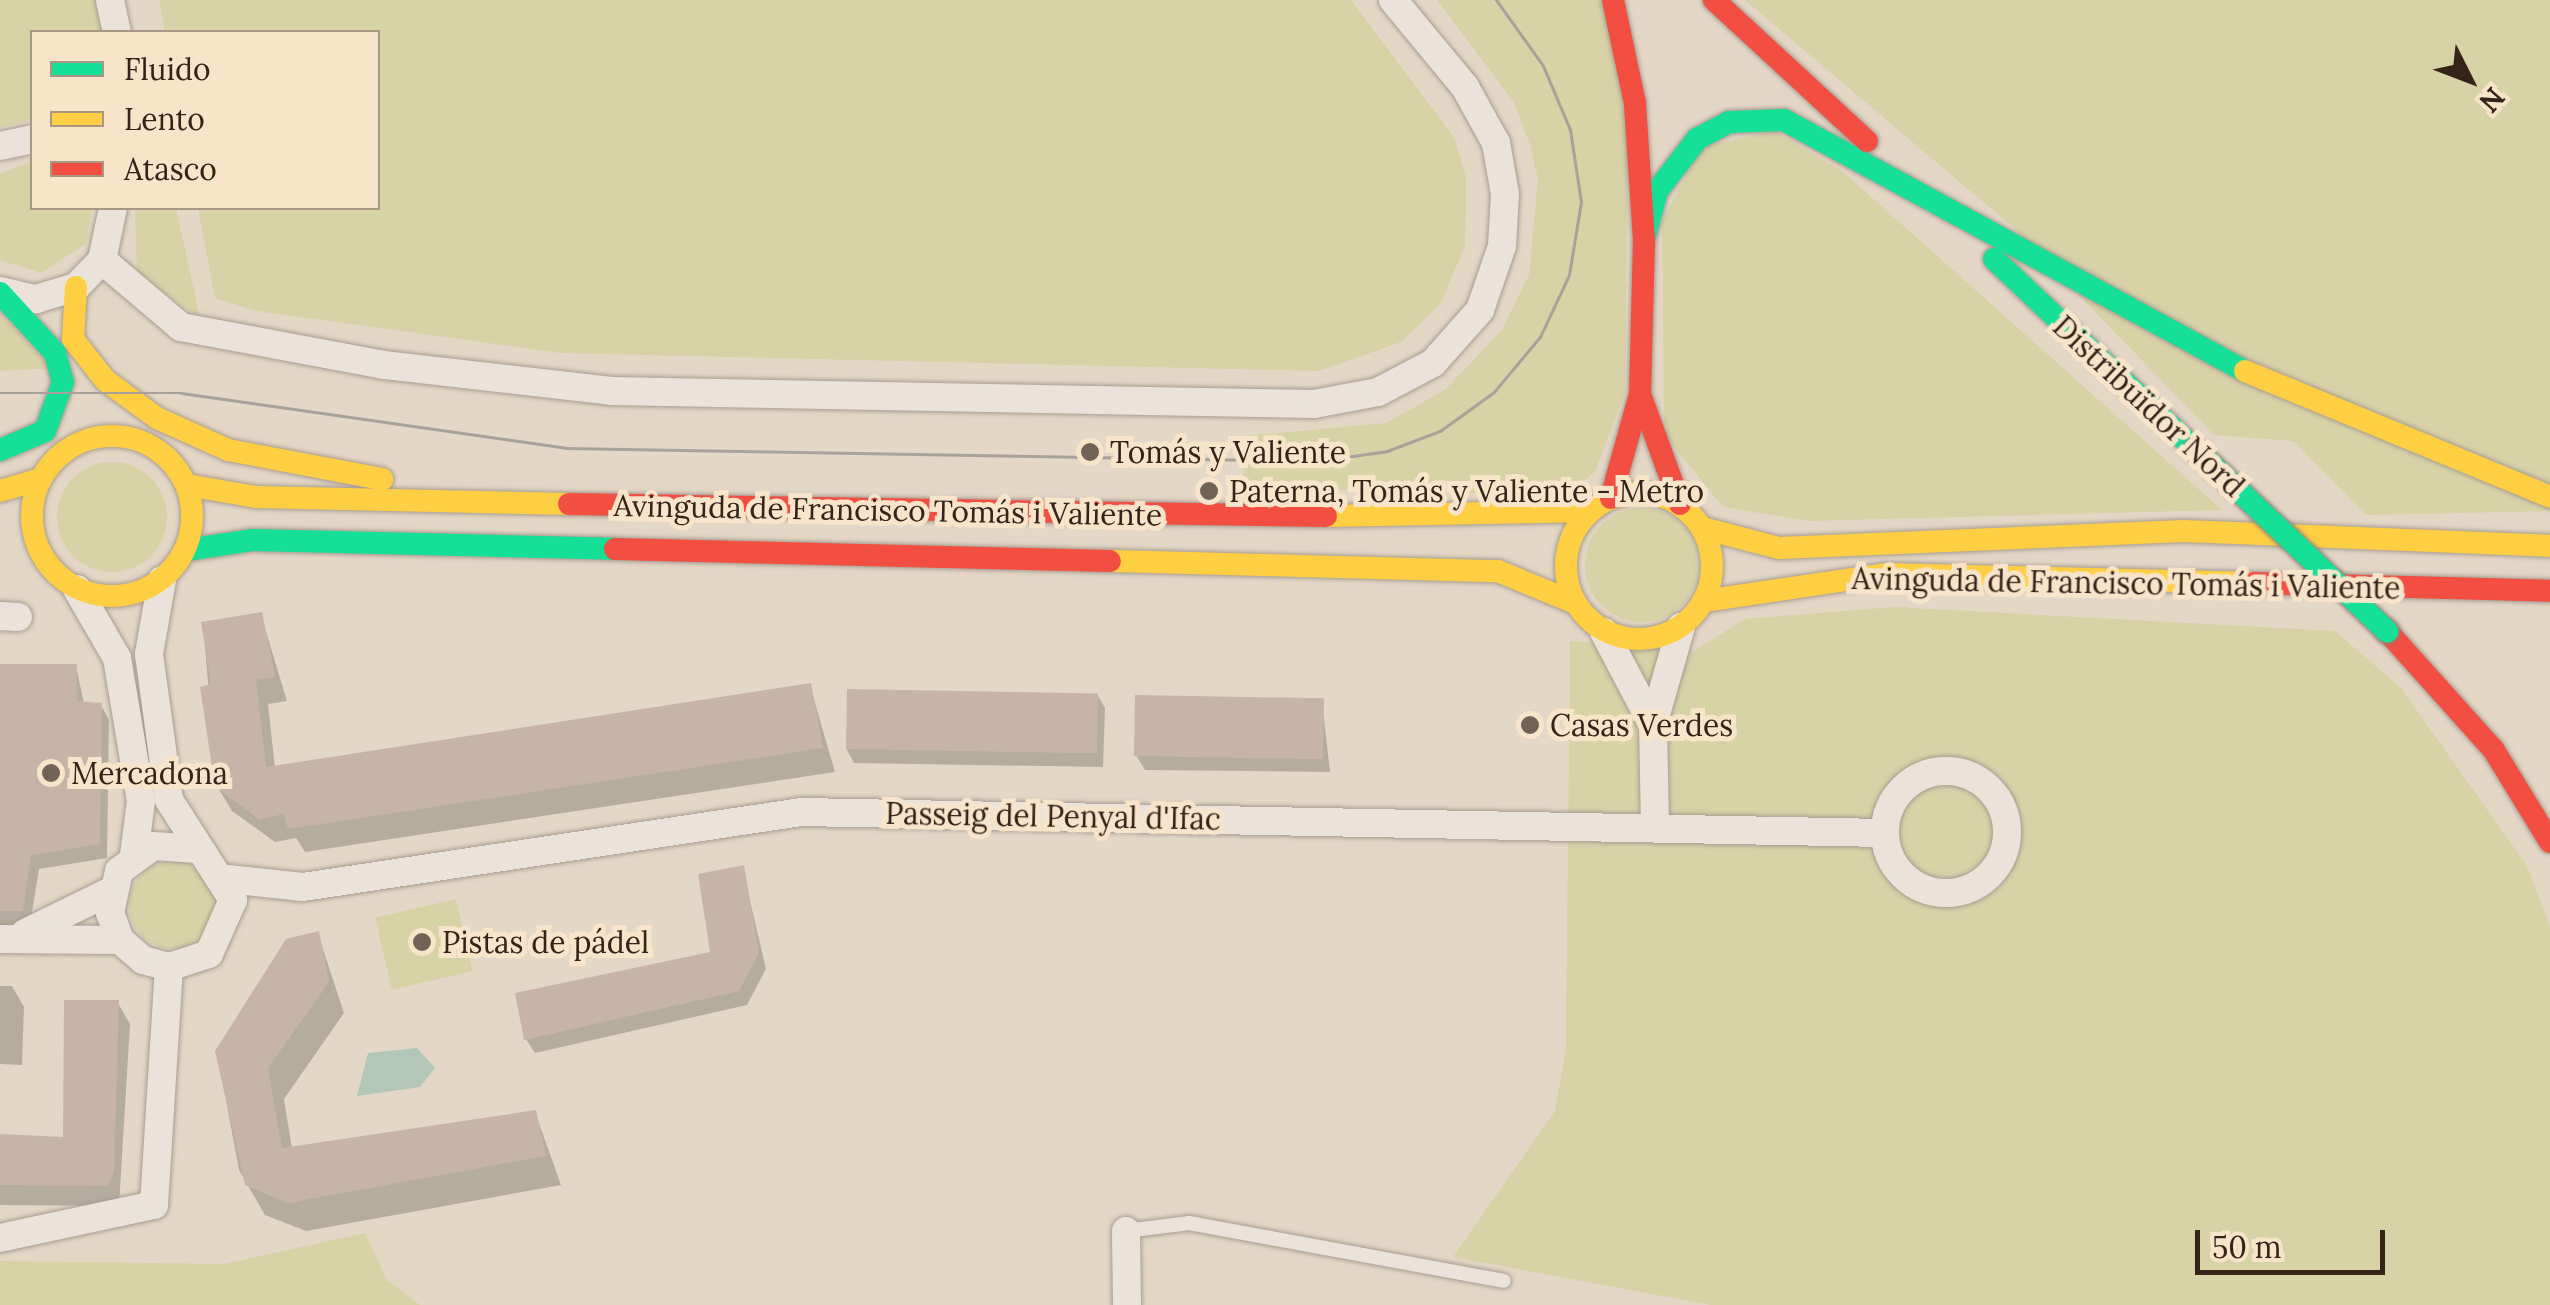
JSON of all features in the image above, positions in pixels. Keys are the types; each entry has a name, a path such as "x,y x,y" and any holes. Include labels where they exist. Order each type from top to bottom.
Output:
{"main road":[{"path":"1611,498 1640,394 1644,240 1636,103 1613,0"},
{"name":"Distribuïdor Nord","path":"1714,0 2388,630 2493,749 2550,842"},
{"path":"1644,240 1672,164 1697,139 1756,116 1810,129 2036,265 2152,314 2302,402 2550,497"},
{"path":"76,287 68,326 90,364 194,437 283,462 580,504"},
{"path":"0,292 55,352 63,382 45,431 0,450"},
{"path":"1640,394 1680,504 1702,528 1713,564 1704,601 1682,627 1630,640 1604,632 1575,603 1568,544 1590,511 1611,498 1634,492 1680,504"},
{"path":"0,542 38,550 76,589 120,596 162,580 186,550 187,484 153,446 102,436 56,458 40,480 32,514 38,550"},
{"path":"0,492 40,480"},
{"name":"Avinguda de Francisco Tomás i Valiente","path":"187,484 256,497 1294,519 1590,511"},
{"name":"Avinguda de Francisco Tomás i Valiente","path":"1702,528 1779,548 2184,531 2550,546"},
{"name":"Avinguda de Francisco Tomás i Valiente","path":"186,550 253,540 1498,571 1575,603"},
{"name":"Avinguda de Francisco Tomás i Valiente","path":"1704,601 1887,574 2550,591"}],"street":[{"path":"110,0 117,30"},
{"path":"102,260 182,327 384,365 611,391 1314,404 1378,392 1432,363 1480,310 1502,246 1505,194 1496,144 1465,87 1393,0"},
{"path":"0,146 30,138"},
{"path":"0,292 36,299 76,287 102,260 113,210"},
{"path":"10,938 120,940 169,967 209,954 224,938 228,879 198,849 169,800 149,654 162,580"},
{"path":"10,938 111,891 134,856 142,800 117,658 76,589"},
{"path":"1656,827 1653,725 1682,627"},
{"path":"1604,632 1653,725"},
{"path":"1935,771 1992,790 2008,830 1979,884 1936,893 1900,873 1884,834 1898,792 1935,771"},
{"name":"Passeig del Penyal d'Ifac","path":"228,879 302,886 801,812 1884,834"},
{"path":"134,856 174,843 198,849"},
{"path":"111,891 120,940"},
{"path":"0,1238 154,1205 169,967"},
{"path":"1126,1232 1127,1305"}],"lane":[{"path":"1126,1232 1190,1223 1504,1281"}],"shaded area":[{"path":"0,0 99,0 105,30 30,30 30,120 0,127"},
{"path":"159,0 1351,0 1454,137 1466,177 1465,246 1441,303 1401,342 1319,371 560,353 257,311 215,298 198,210 380,210 380,30 165,30"},
{"path":"1437,0 1601,0 1628,113 1625,393 1595,472 1565,495 1243,488 1245,436 1386,423 1445,390 1502,330 1529,275 1538,179 1530,145 1514,102"},
{"path":"1745,0 2550,0 2550,511 2366,515 2293,441 2214,435 2015,229"},
{"path":"1774,131 1842,171 2222,510 1808,521 1723,507 1664,434 1662,221 1702,147"},
{"path":"30,162 30,210 92,210 86,244 41,273 0,260 0,174"},
{"path":"135,210 176,210 200,318 137,274"},
{"path":"0,313 51,368 0,371"},
{"path":"112,462 133,466 151,478 163,496 167,517 163,538 151,556 133,568 112,572 91,568 73,556 61,538 57,517 61,496 73,478 91,466"},
{"path":"1642,508 1664,512 1683,524 1695,543 1699,565 1695,587 1683,606 1664,618 1642,622 1620,618 1601,606 1589,587 1585,565 1589,543 1601,524 1620,512"},
{"path":"1895,607 2335,631 2401,688 2527,866 2550,927 2550,1305 1711,1305 1453,1257 1555,1111 1566,1048 1570,641 1694,651 1745,619"},
{"path":"173,861 204,874 217,905 204,936 173,949 142,936 129,905 142,874"},
{"name":"Pistas de pádel","path":"456,899 473,971 392,990 375,918"},
{"path":"417,1048 435,1068 420,1087 357,1096 368,1053"},
{"path":"365,1233 387,1280 420,1305 0,1305 0,1261 224,1264"}],"building":[{"path":"262,612 275,677 256,680 266,767 811,683 823,748 288,829 284,814 259,819 215,787 200,687 211,684 201,622"},
{"name":"Mercadona","path":"0,664 77,664 77,701 102,703 100,844 31,855 23,911 0,911"},
{"path":"847,689 1098,693 1097,753 846,749"},
{"path":"1135,695 1324,698 1323,759 1134,756"},
{"path":"744,865 759,953 739,991 524,1040 515,993 710,952 698,874"},
{"path":"319,931 329,982 268,1068 282,1148 536,1110 546,1156 288,1203 245,1185 215,1051 286,939"},
{"path":"64,1000 119,1000 114,1171 108,1186 0,1185 0,1134 63,1137"}],"tram line":[{"path":"0,393 181,393 566,448 1318,461 1387,451 1440,431 1494,392 1540,337 1569,275 1581,202 1570,130 1543,66 1496,0"}],"traffic: fast":[{"path":"1644,240 1657,191 1697,139 1729,122 1784,120 2245,371"},
{"path":"1994,259 2195,449"},
{"path":"0,293 55,353 63,382 45,431 0,450"},
{"path":"2195,449 2387,631"},
{"path":"186,550 253,540 615,549"}],"traffic: slow":[{"path":"76,287 73,339 105,380 157,418 228,450 382,479"},
{"path":"2245,371 2550,497"},
{"path":"112,436 143,442 169,459 186,485 192,516 186,547 169,573 143,590 112,596 81,590 55,573 38,547 32,516 38,485 55,459 81,442 112,436"},
{"path":"0,491 41,479"},
{"path":"187,485 256,497 569,504"},
{"path":"1639,493 1667,498 1691,514 1707,538 1712,566 1707,594 1691,618 1667,634 1639,639 1611,634 1587,618 1571,594 1566,566 1571,538 1587,514 1611,498 1639,493"},
{"path":"1326,516 1590,511"},
{"path":"1702,528 1779,548 2184,531 2550,546"},
{"path":"1110,561 1498,571 1575,603"},
{"path":"1704,601 1887,574 2253,583"}],"traffic: jam":[{"path":"1611,498 1640,394 1644,240 1635,103 1613,0"},
{"path":"1714,0 1867,141"},
{"path":"1640,394 1680,504"},
{"path":"569,504 1326,516"},
{"path":"615,549 1110,561"},
{"path":"2253,583 2550,591"},
{"path":"2387,631 2493,749 2550,842"}],"place":[{"name":"Tomás y Valiente","path":"1090,452"},
{"name":"Paterna, Tomás y Valiente - Metro","path":"1209,491"},
{"name":"Casas Verdes","path":"1530,725"},
{"name":"Mercadona","path":"51,773"},
{"name":"Pistas de pádel","path":"422,942"}]}
